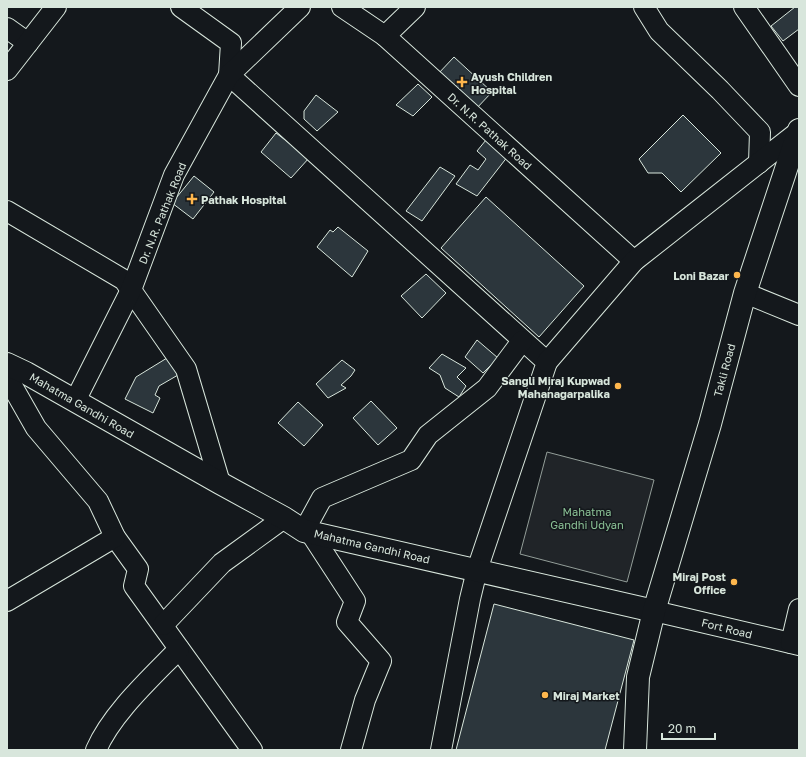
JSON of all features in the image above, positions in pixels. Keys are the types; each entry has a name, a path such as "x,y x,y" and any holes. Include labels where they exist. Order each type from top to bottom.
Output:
{"main road":[{"name":"Takli Road","path":"635,750 638,677 654,611 710,424 745,293 797,141"},
{"name":"Mahatma Gandhi Road","path":"7,364 307,532 654,611"}],"street":[{"path":"7,70 56,7"},
{"path":"181,7 231,43 229,75 547,362"},
{"name":"Dr. N.R. Pathak Road","path":"75,401 131,290 174,175 229,75 300,7"},
{"name":"Dr. N.R. Pathak Road","path":"342,7 385,36 634,261"},
{"path":"385,36 415,7"},
{"path":"644,7 659,31 720,90 760,132 759,163"},
{"path":"744,7 799,86"},
{"path":"7,28 28,43"},
{"path":"441,750 477,570 547,362 634,261 759,163 797,141"},
{"path":"7,211 124,280 186,369 220,483"},
{"path":"745,293 799,315"},
{"path":"351,750 365,700 381,661 348,622 355,601 307,532 322,498 412,460 428,435 487,388 522,341"},
{"path":"7,378 36,428 98,501 115,537 138,569 134,586 252,750"},
{"path":"163,625 222,563 284,518"},
{"path":"7,601 115,537"},
{"path":"795,644 799,609"},
{"name":"Fort Road","path":"654,611 795,644"},
{"path":"96,750 100,740 124,707 179,649"}],"green space":[{"name":"Mahatma Gandhi Udyan","path":"547,452 654,480 627,582 520,554"}],"building":[{"path":"795,7 799,7 799,29 783,41 771,26"},
{"path":"454,57 492,92 475,110 437,75"},
{"path":"418,84 432,97 413,116 396,105"},
{"path":"316,95 338,112 317,131 304,119 304,111"},
{"path":"683,115 721,153 681,192 662,173 648,173 639,159"},
{"path":"276,133 309,158 291,178 261,152"},
{"path":"486,140 508,156 477,196 456,184 470,165 478,170 486,159 477,151"},
{"path":"440,167 455,176 422,221 406,211"},
{"path":"194,176 214,192 193,219 172,203"},
{"path":"486,197 584,286 539,337 441,248"},
{"path":"338,227 368,251 352,277 317,247 330,230 333,232"},
{"path":"426,274 446,293 422,318 401,296"},
{"path":"477,340 498,358 483,373 465,357"},
{"path":"442,354 466,368 457,377 466,386 459,397 445,388 440,375 429,368"},
{"path":"167,358 178,375 159,386 155,395 160,398 153,413 125,399 136,377"},
{"path":"342,360 355,370 341,385 346,388 328,398 316,384"},
{"path":"371,401 397,428 378,445 353,418"},
{"path":"298,402 323,425 304,446 278,423"},
{"name":"Miraj Market","path":"494,604 634,640 605,750 456,750"}],"place":[{"name":"Ayush Children Hospital","path":"462,82"},
{"name":"Pathak Hospital","path":"192,199"},
{"name":"Loni Bazar","path":"737,275"},
{"name":"Sangli Miraj Kupwad Mahanagarpalika","path":"618,386"},
{"name":"Miraj Post Office","path":"734,582"},
{"name":"Miraj Market","path":"545,695"}]}
